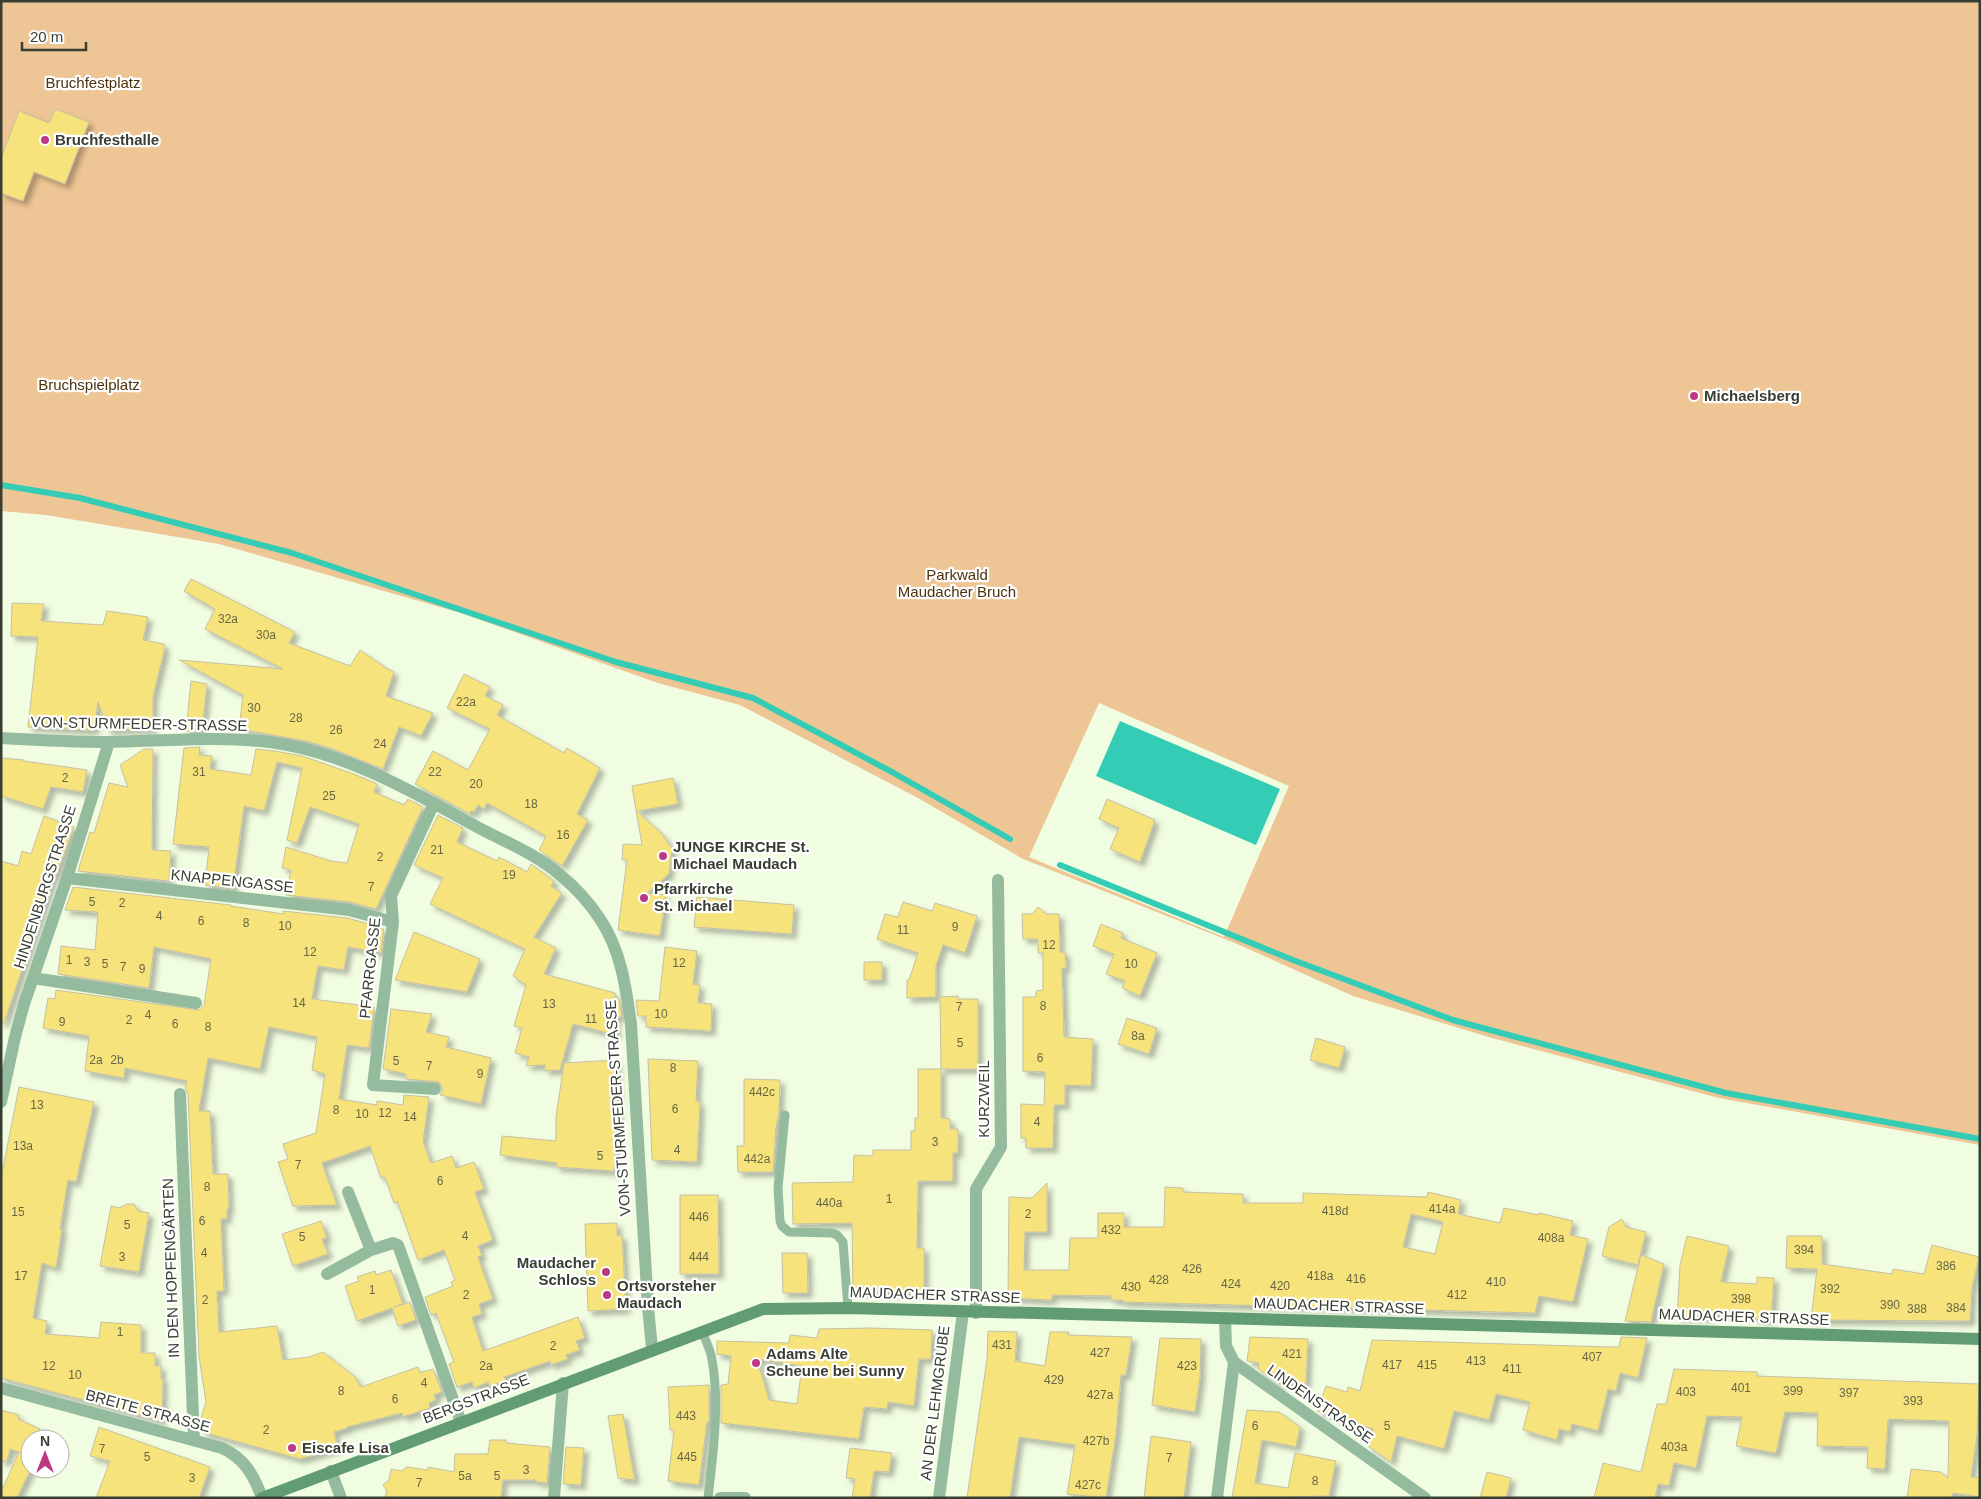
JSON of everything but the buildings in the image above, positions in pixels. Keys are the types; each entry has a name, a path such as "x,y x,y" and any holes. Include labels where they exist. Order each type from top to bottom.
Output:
{"street":[{"name":"VON-STURMFEDER-STRASSE","path":"1,738 109,742 185,738 277,743 321,754 395,782 527,854 557,872 580,893 612,940 621,966 631,1024 652,1349"},
{"name":"HINDENBURGSTRASSE","path":"1,1102 15,1037 109,742"},
{"name":"PFARRGASSE","path":"434,803 391,896 394,922 373,1084 435,1089"},
{"name":"KNAPPENGASSE","path":"66,878 349,910 394,922"},
{"name":"KURZWEIL","path":"969,1312 976,1190 1001,1147 998,880"},
{"path":"33,978 196,1003"},
{"name":"IN DEN HOPFENGÄRTEN","path":"180,1094 194,1440"},
{"path":"348,1192 371,1250"},
{"path":"327,1274 371,1250 393,1243 398,1245 461,1422"},
{"name":"MAUDACHER STRASSE","path":"702,1331 763,1309 848,1308 1980,1339"},
{"name":"AN DER LEHMGRUBE","path":"940,1498 969,1312"},
{"path":"1217,1498 1234,1362 1226,1346 1225,1319"},
{"name":"BERGSTRASSE","path":"262,1498 702,1331"},
{"name":"LINDENSTRASSE","path":"1234,1362 1425,1498"},
{"path":"554,1498 563,1383"},
{"name":"BREITE STRASSE","path":"1,1388 222,1448 233,1453 254,1476 262,1498"},
{"path":"331,1471 341,1498"},
{"path":"720,1498 746,1498"}],"lane":[{"path":"785,1115 778,1188 780,1221 782,1226 790,1232 832,1233 837,1235 843,1242 848,1308"},
{"path":"702,1331 712,1359 715,1398 714,1452 708,1498"}],"green space":[{"name":"Parkwald Maudacher Bruch","path":"1,1 1980,1 1980,1145 1719,1098 1492,1038 1353,996 1235,943 1023,859 918,798 740,705 658,683 461,613 219,544 46,515 1,511","holes":["1099,703 1289,786 1224,937 1029,857"]}],"water":[{"path":"1120,721 1280,789 1256,845 1096,776"}],"waterway":[{"path":"1,485 80,498 292,553 616,662 753,698 892,772 1010,839"},
{"path":"1060,865 1293,960 1453,1020 1726,1093 1980,1139"}],"place":[{"name":"Bruchfesthalle","path":"45,140"},
{"name":"Michaelsberg","path":"1694,396"},
{"name":"JUNGE KIRCHE St. Michael Maudach","path":"663,856"},
{"name":"Pfarrkirche St. Michael","path":"644,898"},
{"name":"Maudacher Schloss","path":"606,1272"},
{"name":"Ortsvorsteher Maudach","path":"607,1295"},
{"name":"Adams Alte Scheune bei Sunny","path":"756,1363"},
{"name":"Eiscafe Lisa","path":"292,1448"}],"park label":[{"name":"Bruchfestplatz","path":"93,83"},
{"name":"Bruchspielplatz","path":"89,385"}]}
